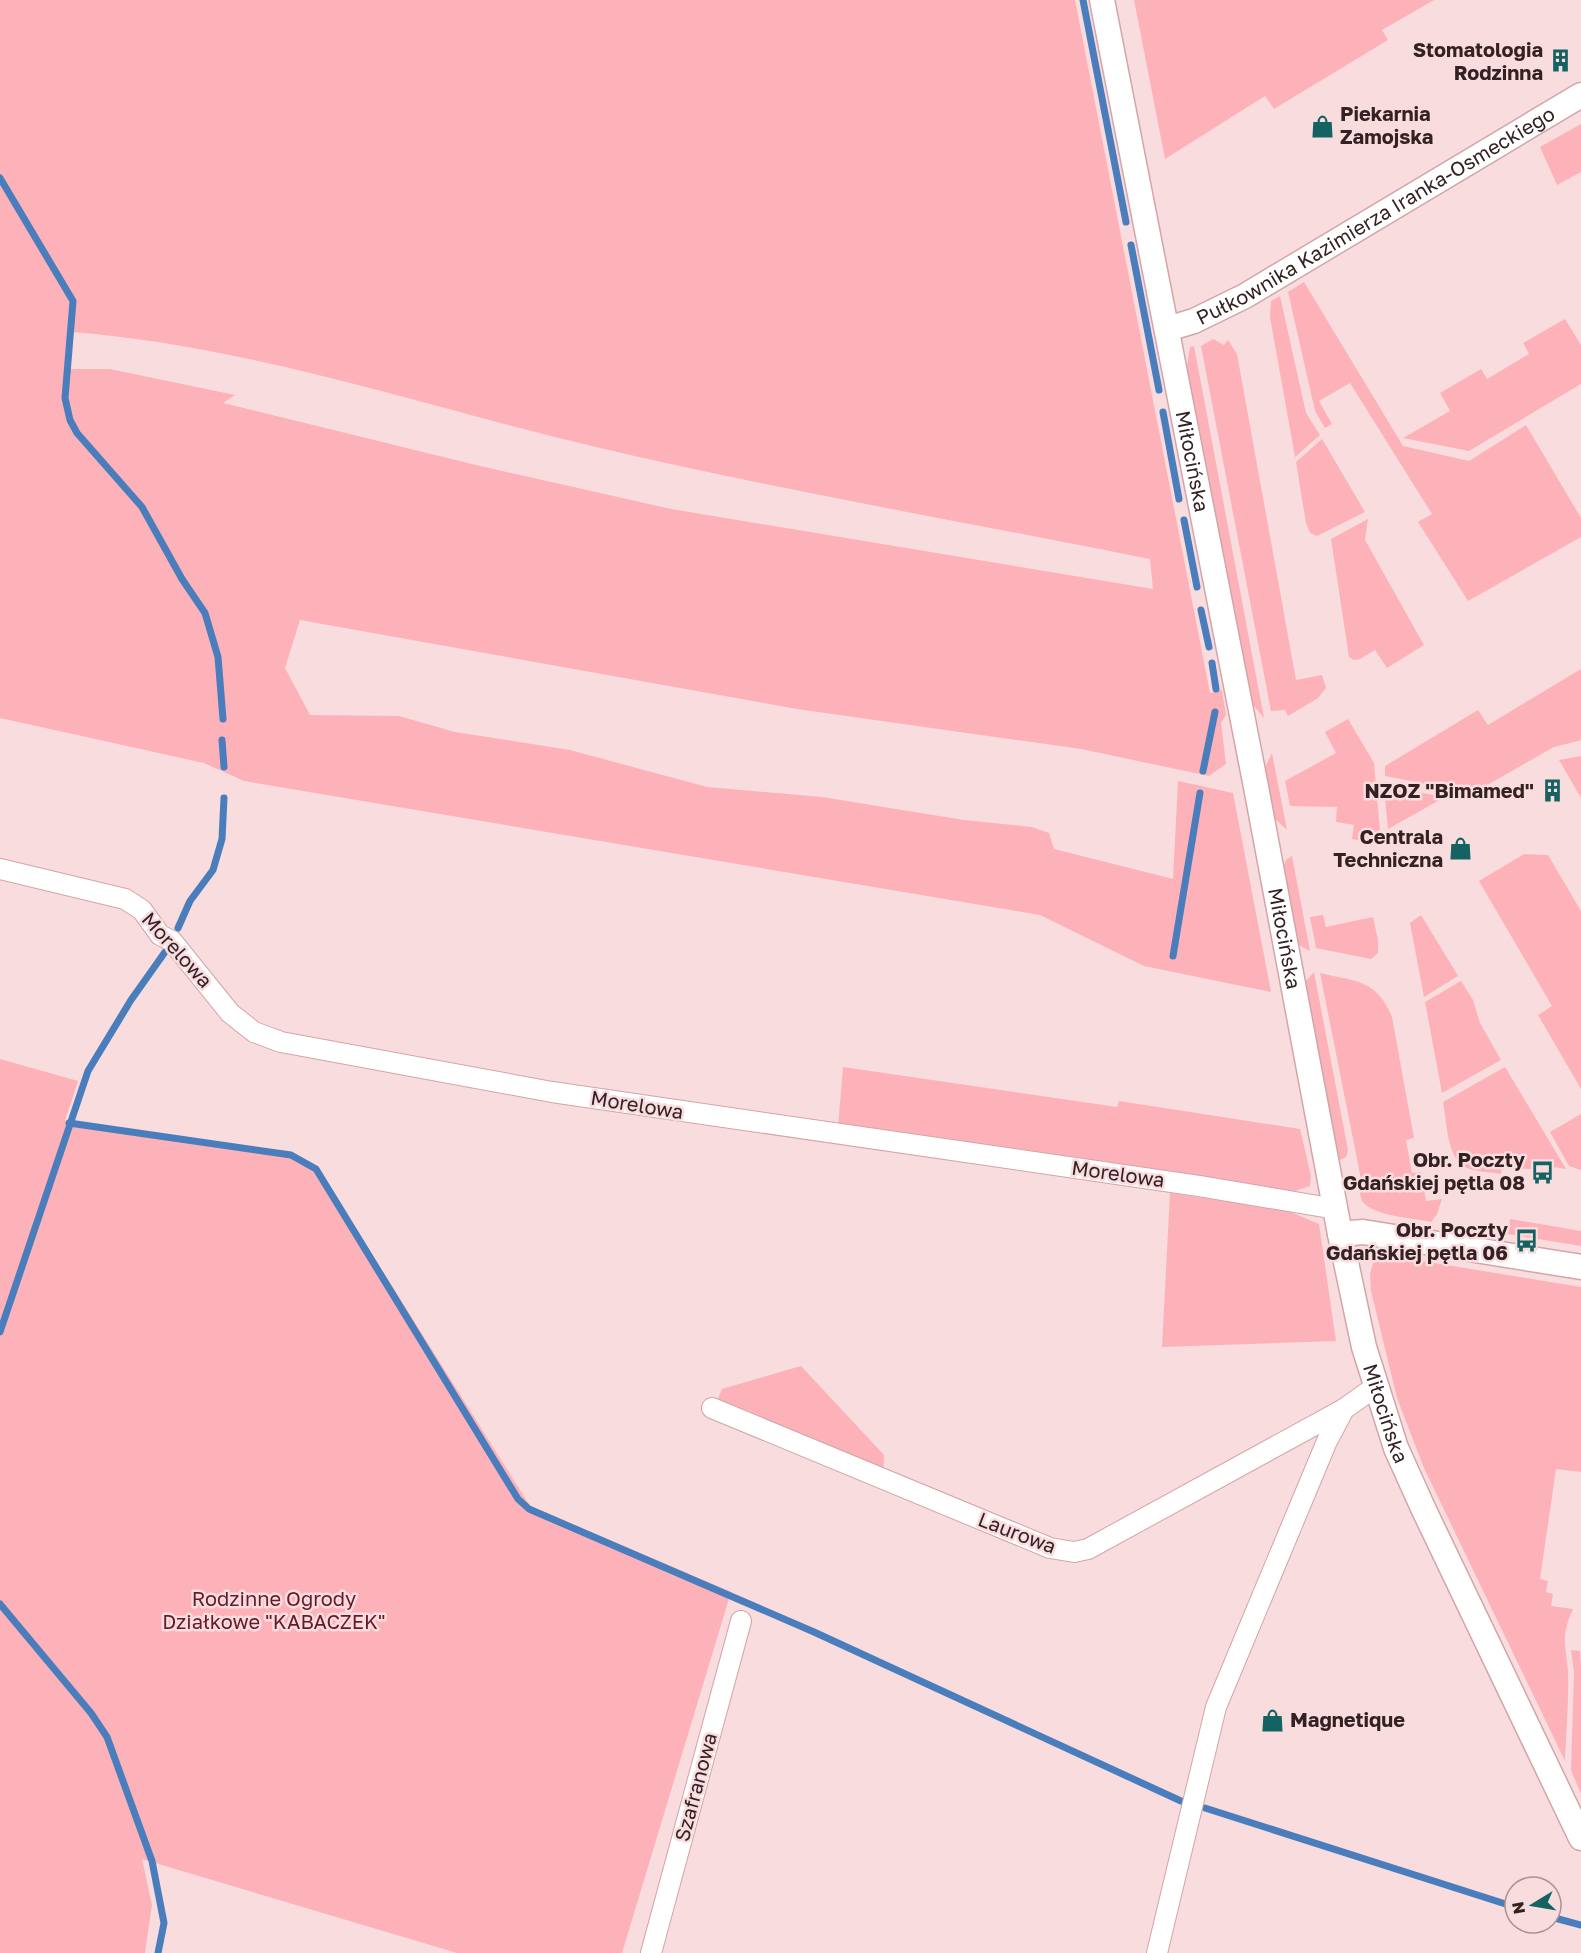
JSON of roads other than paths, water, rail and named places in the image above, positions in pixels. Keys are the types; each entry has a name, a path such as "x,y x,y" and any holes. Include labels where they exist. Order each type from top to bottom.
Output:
{"street":[{"name":"Miłocińska","path":"1102,0 1340,1234 1375,1387 1396,1448 1422,1508 1581,1838"},
{"name":"Pułkownika Kazimierza Iranka-Osmeckiego","path":"1167,328 1194,321 1245,296 1581,95"},
{"name":"Morelowa","path":"0,869 125,899 142,910 160,935 172,941 230,1013 254,1032 281,1042 552,1092 1187,1184 1336,1209"},
{"path":"1340,1234 1363,1232 1581,1267"},
{"name":"Laurowa","path":"712,1408 1050,1548 1074,1552 1088,1549 1344,1409 1375,1387"},
{"name":"Laurowa","path":"1157,1953 1216,1707 1327,1441 1344,1409"},
{"name":"Szafranowa","path":"651,1953 741,1621"}],"waterway":[{"path":"1083,0 1126,222"},
{"path":"0,178 73,301 65,398 70,420 77,433 142,507 182,579 205,613 218,657 223,719"},
{"path":"1131,245 1159,390"},
{"path":"1163,412 1179,499"},
{"path":"1184,520 1197,587"},
{"path":"1201,610 1209,647"},
{"path":"1212,663 1216,689"},
{"path":"1203,771 1215,712"},
{"path":"222,740 224,767"},
{"path":"1173,956 1200,793"},
{"path":"178,928 190,901 213,870 222,839 224,798"},
{"path":"0,1332 88,1071 131,1000 165,952"},
{"path":"69,1123 291,1155 316,1169 518,1499 529,1509 814,1632 1181,1801"},
{"path":"0,1604 91,1713 107,1737 152,1861 164,1923 158,1953"},
{"path":"1205,1808 1503,1903"},
{"path":"1563,1920 1581,1925"}],"place":[{"name":"Stomatologia Rodzinna","path":"1561,61"},
{"name":"Piekarnia Zamojska","path":"1322,126"},
{"name":"NZOZ \"Bimamed\"","path":"1552,791"},
{"name":"Centrala Techniczna","path":"1461,848"},
{"name":"Obr. Poczty Gdańskiej pętla 08","path":"1543,1172"},
{"name":"Obr. Poczty Gdańskiej pętla 06","path":"1526,1241"},
{"name":"Magnetique","path":"1272,1720"}],"park label":[{"name":"Rodzinne Ogrody Działkowe \"KABACZEK\"","path":"274,1610"}]}
